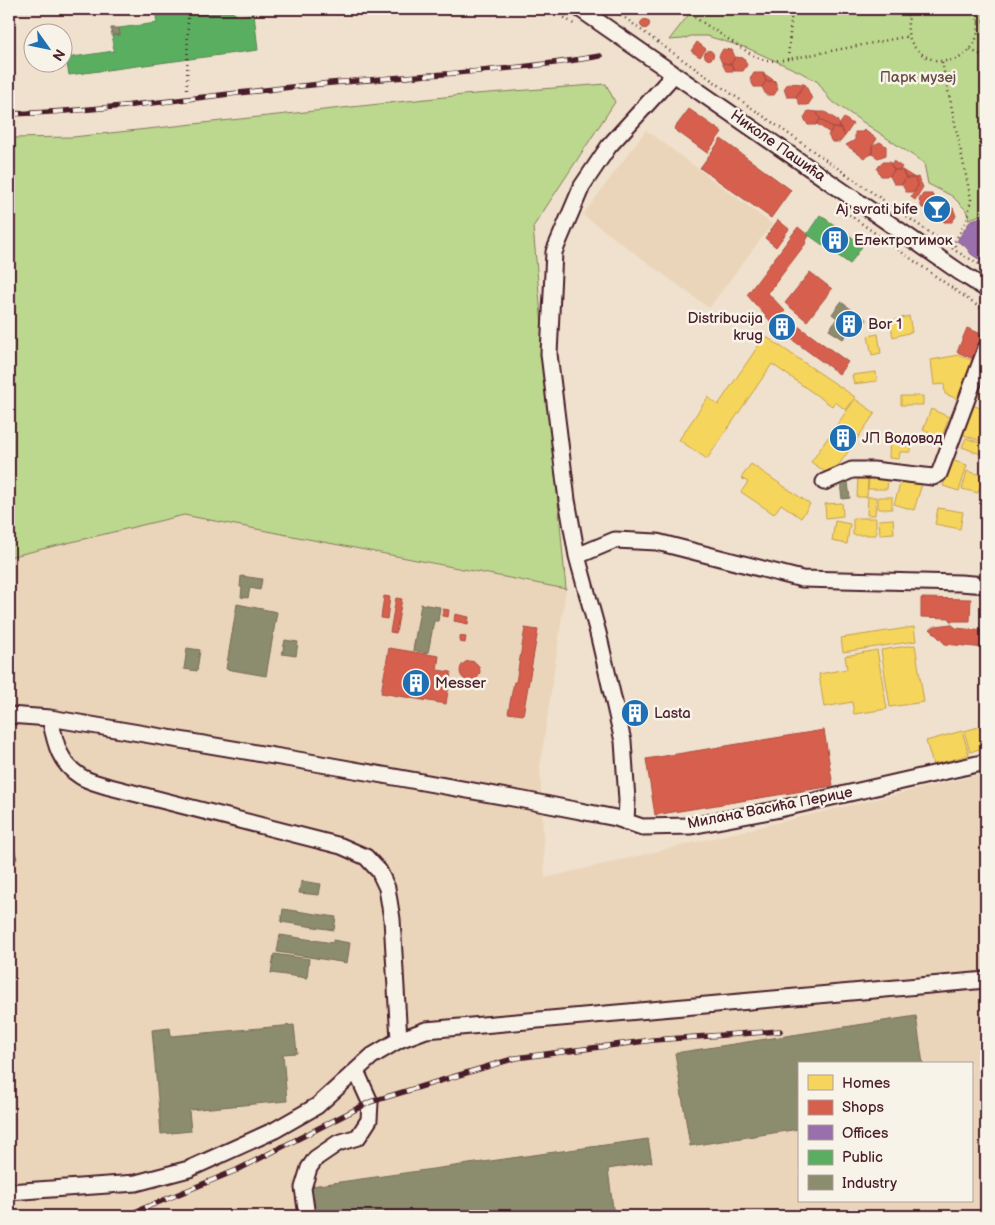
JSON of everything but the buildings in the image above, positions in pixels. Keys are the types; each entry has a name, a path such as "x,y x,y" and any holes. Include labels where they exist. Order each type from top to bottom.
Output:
{"street":[{"name":"Николе Пашића","path":"580,9 961,273 983,284"},
{"path":"626,822 627,800 623,741 598,634 577,556 565,483 549,354 554,252 587,178 608,146 668,80 672,72"},
{"path":"824,482 852,470 873,470 933,477 939,474 986,348"},
{"path":"577,556 615,540 657,542 802,579 986,584"},
{"name":"Милана Васића Перице","path":"9,715 50,718 304,761 524,800 616,818 642,827 692,826 775,810 986,762"},
{"path":"50,718 58,750 67,764 80,776 106,786 341,846 366,857 379,871 387,888 392,919 399,1040"},
{"path":"9,1192 136,1183 189,1169 276,1130 317,1106 372,1056 399,1040 426,1030 986,980"},
{"path":"307,1216 303,1188 310,1168 316,1158 338,1143 358,1137 369,1120 370,1102 356,1071"}],"path":[{"path":"188,9 188,89"},
{"path":"552,9 576,25"},
{"path":"613,9 956,250 986,268"},
{"path":"682,9 754,56 766,61 788,59 909,36"},
{"path":"788,59 792,9"},
{"path":"898,9 909,16"},
{"path":"912,9 907,26 913,45 927,58 942,62 960,57 970,50 978,32 978,22 974,9"},
{"path":"978,22 986,20"},
{"path":"970,50 986,57"},
{"path":"942,62 971,199 967,220 954,243 956,250"},
{"path":"835,205 986,312"}],"shaded area":[{"path":"646,130 772,224 709,308 583,215"},
{"path":"177,505 343,547 566,589 540,767 545,878 986,773 986,1216 9,1216 9,551"}],"green space":[{"name":"Парк музеј","path":"693,9 986,9 986,213 969,219 966,210 952,196 928,184 924,163 830,100 818,82 800,72 747,48 707,36 691,36 683,39 669,40"},
{"path":"606,84 615,102 533,227 566,589 184,515 9,557 9,138 73,137 463,95"}],"railway":[{"path":"9,114 126,106 321,84 531,66 600,56"},
{"path":"125,1216 237,1170 370,1102 516,1058 653,1040 780,1031"}],"place":[{"name":"Aj svrati bife","path":"937,209"},
{"name":"Електротимок","path":"835,240"},
{"name":"Bor 1","path":"849,324"},
{"name":"Distribucija krug","path":"782,327"},
{"name":"ЈП Водовод","path":"843,438"},
{"name":"Messer","path":"416,683"},
{"name":"Lasta","path":"635,713"}]}
